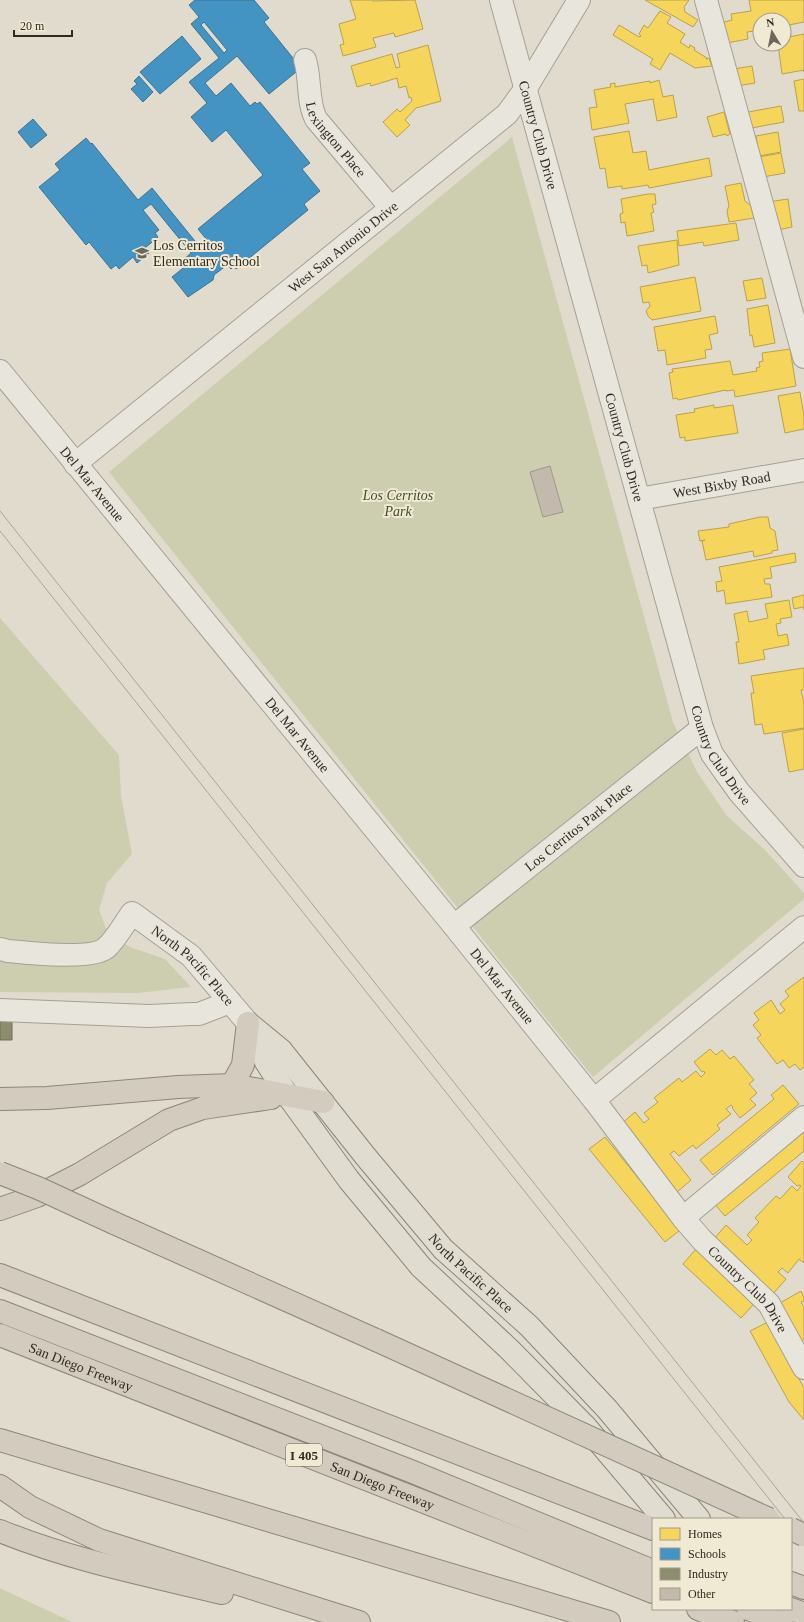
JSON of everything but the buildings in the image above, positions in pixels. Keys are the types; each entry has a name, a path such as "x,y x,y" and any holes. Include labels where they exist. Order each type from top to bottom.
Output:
{"highway":[{"path":"220,1105 233,1085 243,1065 248,1023"},
{"path":"0,1099 47,1098 178,1087 233,1085 323,1102"},
{"path":"0,1209 38,1196 80,1174 169,1120 203,1108 288,1096"},
{"path":"0,1173 38,1188 768,1518"},
{"path":"0,1275 652,1529"},
{"path":"0,1298 188,1370 652,1555"},
{"path":"0,1311 413,1472 652,1571"},
{"name":"San Diego Freeway","path":"0,1334 652,1592"},
{"path":"0,1440 609,1622"},
{"path":"0,1486 30,1507 98,1540 359,1622"},
{"path":"792,1529 804,1535"},
{"path":"0,1531 30,1543 92,1562 345,1622"},
{"path":"792,1583 804,1588"},
{"path":"792,1609 804,1614"},
{"path":"701,1610 733,1622"},
{"path":"751,1610 781,1622"}],"main road":[{"name":"North Pacific Place","path":"248,1023 266,1062 288,1096 349,1180 421,1267 509,1349 586,1427 663,1518"},
{"name":"North Pacific Place","path":"248,1023 281,1050 443,1249 529,1326 607,1409 698,1518"},
{"path":"741,1610 750,1622"},
{"path":"776,1610 786,1622"}],"street":[{"name":"Country Club Drive","path":"501,0 702,728 712,754 739,792 804,866"},
{"name":"West San Antonio Drive","path":"75,464 507,114 526,88 579,0"},
{"path":"706,0 804,357"},
{"name":"Lexington Place","path":"305,60 310,74 312,111 316,119 390,208"},
{"name":"Del Mar Avenue","path":"0,371 454,926 594,1100"},
{"name":"West Bixby Road","path":"639,498 804,470"},
{"name":"Los Cerritos Park Place","path":"454,926 702,728"},
{"name":"North Pacific Place","path":"0,949 8,952 60,955 90,953 106,948 132,913 191,956 248,1023"},
{"path":"594,1100 804,927"},
{"path":"0,1010 149,1016 199,1014 230,1002"},
{"name":"Country Club Drive","path":"594,1100 683,1218 702,1240 769,1304 804,1368"},
{"path":"683,1218 804,1117"}],"green space":[{"name":"Los Cerritos Park","path":"512,137 673,722 697,772 727,816 765,850 804,893 804,899 593,1077 109,472"},
{"path":"0,618 119,755 121,796 132,854 107,883 99,910 108,934 130,947 165,959 191,987 138,993 0,992"},
{"path":"0,1588 72,1622 0,1622"}],"tram line":[{"path":"0,511 804,1523"},
{"path":"0,531 784,1518"},
{"path":"792,1528 804,1543"}],"place":[{"name":"Los Cerritos Elementary School","path":"142,253"}]}
